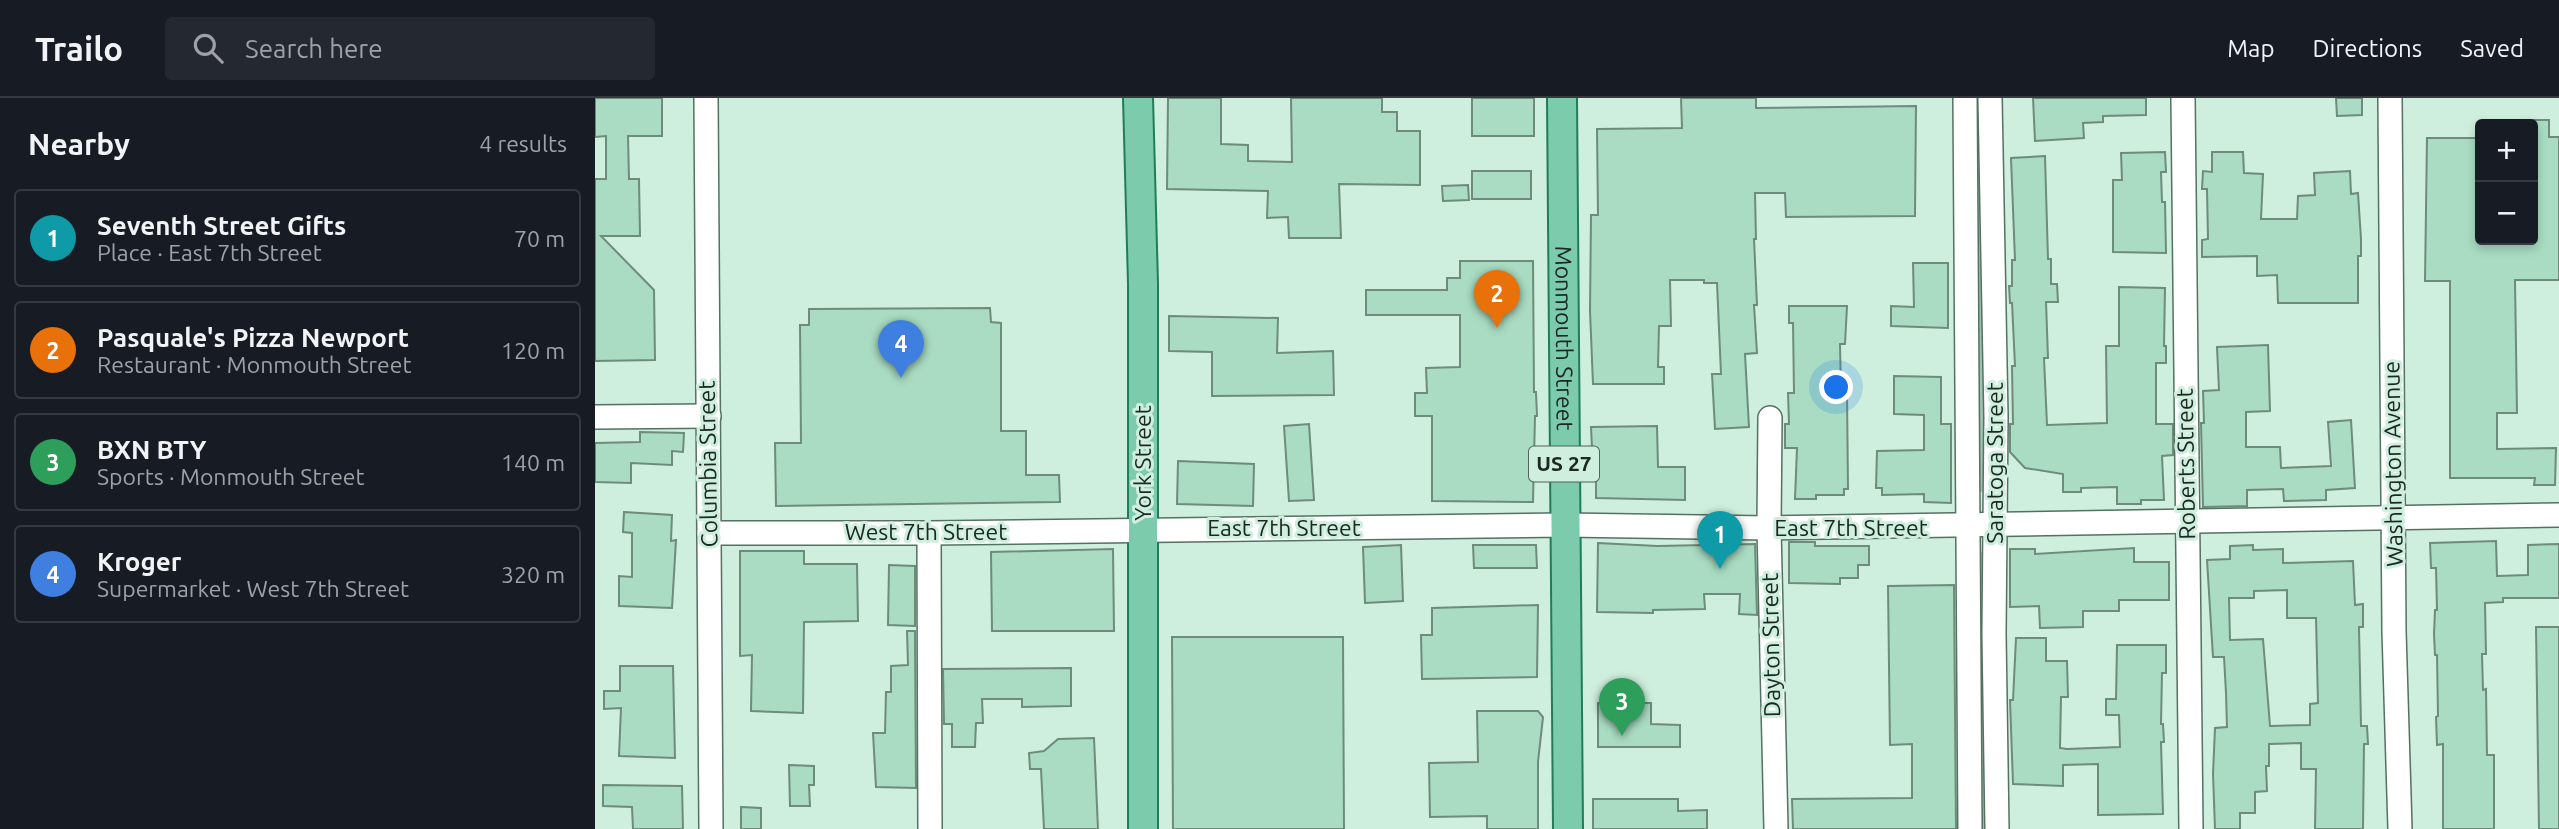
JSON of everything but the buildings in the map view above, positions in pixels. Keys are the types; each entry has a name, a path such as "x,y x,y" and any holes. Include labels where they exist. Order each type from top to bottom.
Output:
{"main road":[{"name":"York Street","path":"1138,98 1143,284 1143,829"},
{"name":"Monmouth Street","path":"1562,98 1568,829"}],"street":[{"name":"Columbia Street","path":"706,98 711,829"},
{"name":"Saratoga Street","path":"1965,98 1970,829"},
{"name":"Saratoga Street","path":"1990,98 1996,417 1994,634 1997,829"},
{"name":"Roberts Street","path":"2183,98 2191,829"},
{"name":"Washington Avenue","path":"2390,98 2394,644 2400,829"},
{"path":"595,417 709,416"},
{"name":"Dayton Street","path":"1770,418 1769,528 1776,829"},
{"name":"East 7th Street","path":"1143,529 1565,525 1967,527 2559,515"},
{"name":"West 7th Street","path":"709,533 1143,529"},
{"path":"929,533 930,829"}],"green space":[{"path":"1973,98 1984,98 1986,418 1983,493 1979,490"},
{"path":"1984,552 1990,829 1977,829 1977,557"}],"place":[{"name":"Pasquale's Pizza Newport","path":"1497,328"},
{"name":"Kroger","path":"901,378"},
{"name":"Seventh Street Gifts","path":"1720,569"},
{"name":"BXN BTY","path":"1622,736"}]}
